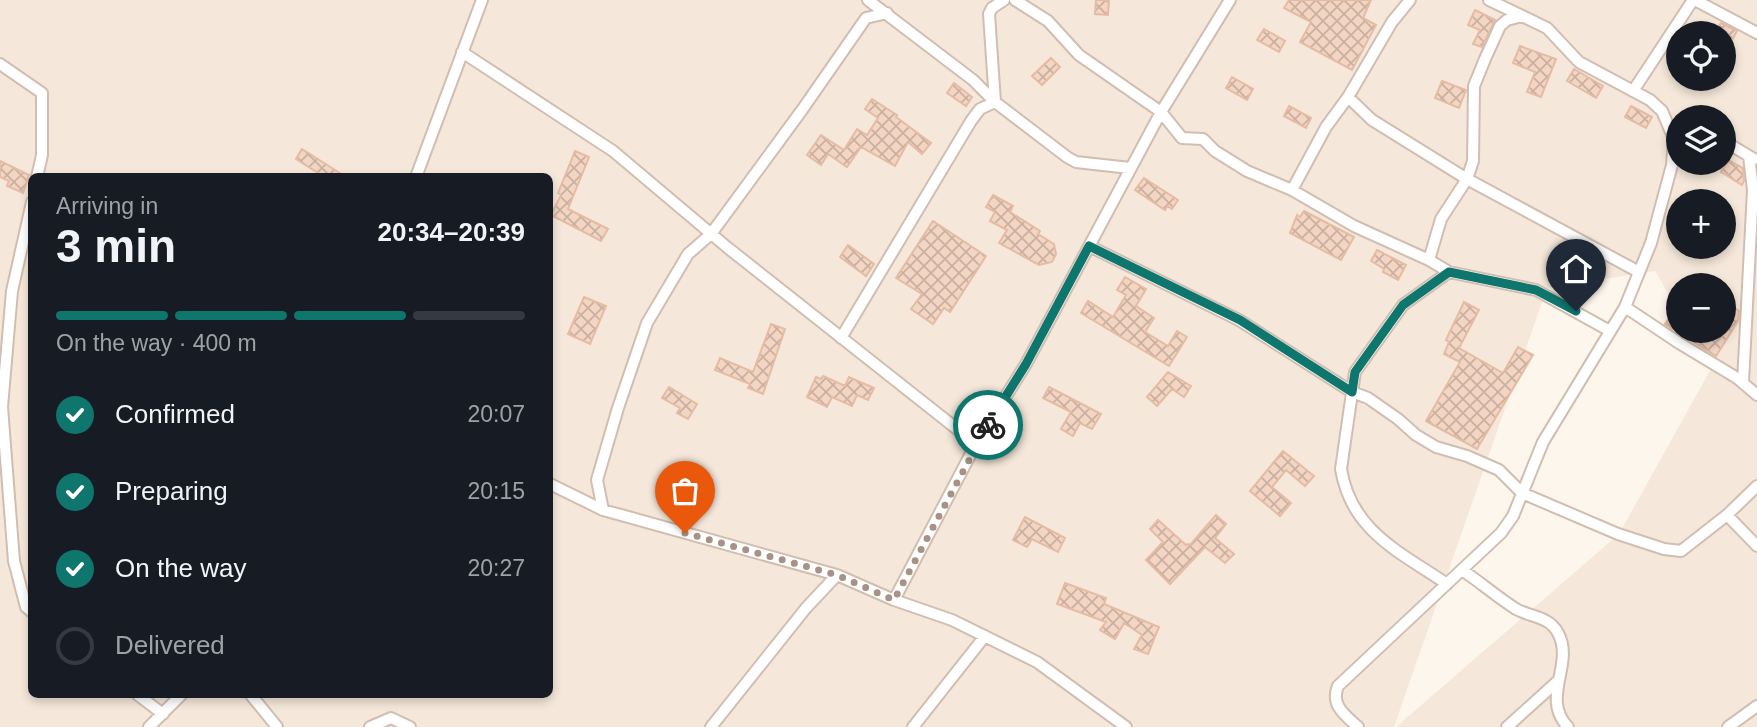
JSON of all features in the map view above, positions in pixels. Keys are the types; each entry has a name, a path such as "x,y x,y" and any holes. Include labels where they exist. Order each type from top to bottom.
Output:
{"street":[{"path":"417,173 482,0"},
{"path":"868,0 973,80 995,102 1067,158 1076,162 1130,168"},
{"path":"995,102 989,15 992,8 1004,0"},
{"path":"1015,0 1048,21 1079,55 1161,112 1182,138 1203,139 1215,151 1247,171 1292,190 1353,226 1429,260 1449,272 1536,290 1610,331"},
{"path":"894,600 976,444 1026,364 1161,112 1230,0"},
{"path":"1292,190 1326,127 1348,97 1392,22 1410,0"},
{"path":"1489,0 1547,28 1579,62 1650,100 1666,116"},
{"path":"1633,91 1694,0 1757,33"},
{"path":"603,510 597,480 647,323 688,254 711,234 866,18 887,13"},
{"path":"1429,260 1441,219 1468,179 1473,162 1474,86 1500,26 1507,20 1522,16"},
{"path":"462,52 613,151 711,234 976,444"},
{"path":"0,64 42,93 42,155 38,173"},
{"path":"1348,97 1372,120 1468,179 1639,272"},
{"path":"841,338 971,121 981,110 995,102"},
{"path":"1736,148 1753,159 1754,190 1743,382"},
{"path":"1358,727 1336,703 1338,686 1501,533 1513,516 1544,442 1625,307 1651,243 1669,175"},
{"path":"28,220 12,291 2,407 14,561 28,609"},
{"path":"1089,246 1240,320 1352,392 1368,398 1436,447 1467,456 1499,470 1522,493 1618,534 1664,549 1681,551 1727,515 1757,486"},
{"path":"1447,584 1373,534 1356,512 1343,485 1340,469 1355,372 1403,305 1449,272"},
{"path":"1625,307 1743,382 1757,395"},
{"path":"553,485 603,510 837,575 894,600 951,620 1037,662 1126,727"},
{"path":"1727,515 1757,546"},
{"path":"1462,570 1518,610 1542,618 1558,632 1563,651 1556,702 1560,718 1568,727"},
{"path":"711,727 806,608 837,575"},
{"path":"913,727 985,636"},
{"path":"1507,727 1559,680"},
{"path":"142,698 163,714"},
{"path":"149,727 178,698"},
{"path":"253,698 277,727"},
{"path":"1729,727 1757,706"},
{"path":"370,727 391,718 410,727"}],"shaded area":[{"path":"0,0 1757,0 1757,727 1396,727 1619,534 1712,367 1697,343 1736,343 1736,273 1666,273 1666,290 1655,271 1547,288 1394,727 0,727"}],"building":[{"path":"1096,0 1109,0 1108,15 1095,14"},
{"path":"1289,0 1371,0 1363,18 1376,25 1352,70 1300,42 1311,22 1284,8"},
{"path":"1475,10 1495,20 1482,47 1473,44 1480,30 1468,25"},
{"path":"1264,29 1285,41 1279,52 1257,40"},
{"path":"1520,46 1556,59 1541,97 1527,92 1535,72 1513,63"},
{"path":"1051,58 1060,67 1042,85 1032,76"},
{"path":"1574,69 1603,86 1596,98 1567,81"},
{"path":"1232,77 1253,89 1247,100 1226,88"},
{"path":"1442,81 1466,90 1459,108 1435,98"},
{"path":"954,83 972,97 966,106 947,93"},
{"path":"872,99 897,115 896,117 931,143 922,154 908,142 895,166 861,147 847,167 828,154 821,165 807,155 821,135 844,150 857,129 867,135 878,118 865,109"},
{"path":"1289,106 1311,118 1306,128 1284,116"},
{"path":"1631,106 1652,117 1646,128 1625,117"},
{"path":"302,149 340,173 318,173 296,159"},
{"path":"575,151 589,157 568,209 608,229 601,241 553,216 561,195 558,193"},
{"path":"0,161 28,175 23,193 7,186 9,181 0,177"},
{"path":"1736,164 1743,168 1742,185 1726,175 1736,175"},
{"path":"1144,178 1178,200 1172,209 1167,206 1165,210 1135,190"},
{"path":"993,195 1013,206 1010,212 1040,231 1038,234 1054,244 1056,254 1052,262 1039,265 999,243 1007,230 990,221 995,212 986,207"},
{"path":"1304,211 1354,237 1341,260 1290,233 1297,215 1300,217"},
{"path":"933,221 986,256 950,312 944,308 933,324 911,309 922,294 896,278"},
{"path":"848,245 874,264 866,276 840,257"},
{"path":"1377,250 1406,265 1398,280 1371,261"},
{"path":"1125,277 1146,289 1136,306 1154,318 1145,332 1168,346 1177,331 1187,337 1169,366 1081,313 1088,301 1113,317 1126,295 1117,290"},
{"path":"584,297 606,306 590,344 568,334"},
{"path":"1464,302 1479,310 1459,348 1503,373 1518,347 1533,355 1477,449 1426,421 1460,362 1444,354 1449,342 1446,340"},
{"path":"1736,309 1739,311 1736,324"},
{"path":"771,324 785,329 763,394 748,388 750,384 715,370 720,358 753,372"},
{"path":"1695,343 1724,343 1716,356"},
{"path":"1168,372 1191,386 1184,397 1172,389 1157,406 1147,397"},
{"path":"823,376 845,386 849,377 874,388 868,400 857,395 852,406 832,397 827,407 807,397 816,377 821,379"},
{"path":"669,387 697,404 688,419 677,413 680,408 662,398"},
{"path":"1049,387 1101,414 1092,429 1080,423 1073,436 1061,429 1071,412 1043,398"},
{"path":"1283,451 1314,476 1305,486 1286,470 1272,487 1291,503 1280,516 1250,491"},
{"path":"1216,515 1226,524 1215,538 1234,554 1225,563 1205,547 1170,584 1146,560 1163,542 1150,529 1158,520 1186,545 1190,545"},
{"path":"1025,517 1065,538 1058,552 1032,539 1027,547 1013,540"},
{"path":"1065,583 1106,598 1104,604 1159,627 1148,654 1134,649 1142,635 1124,623 1115,639 1100,630 1106,622 1057,604"}],"way so far":[{"path":"685,533 837,575 894,600 988,425"}],"route":[{"path":"988,425 1026,364 1089,246 1240,320 1352,392 1355,372 1403,305 1449,272 1536,290 1576,311"}]}
